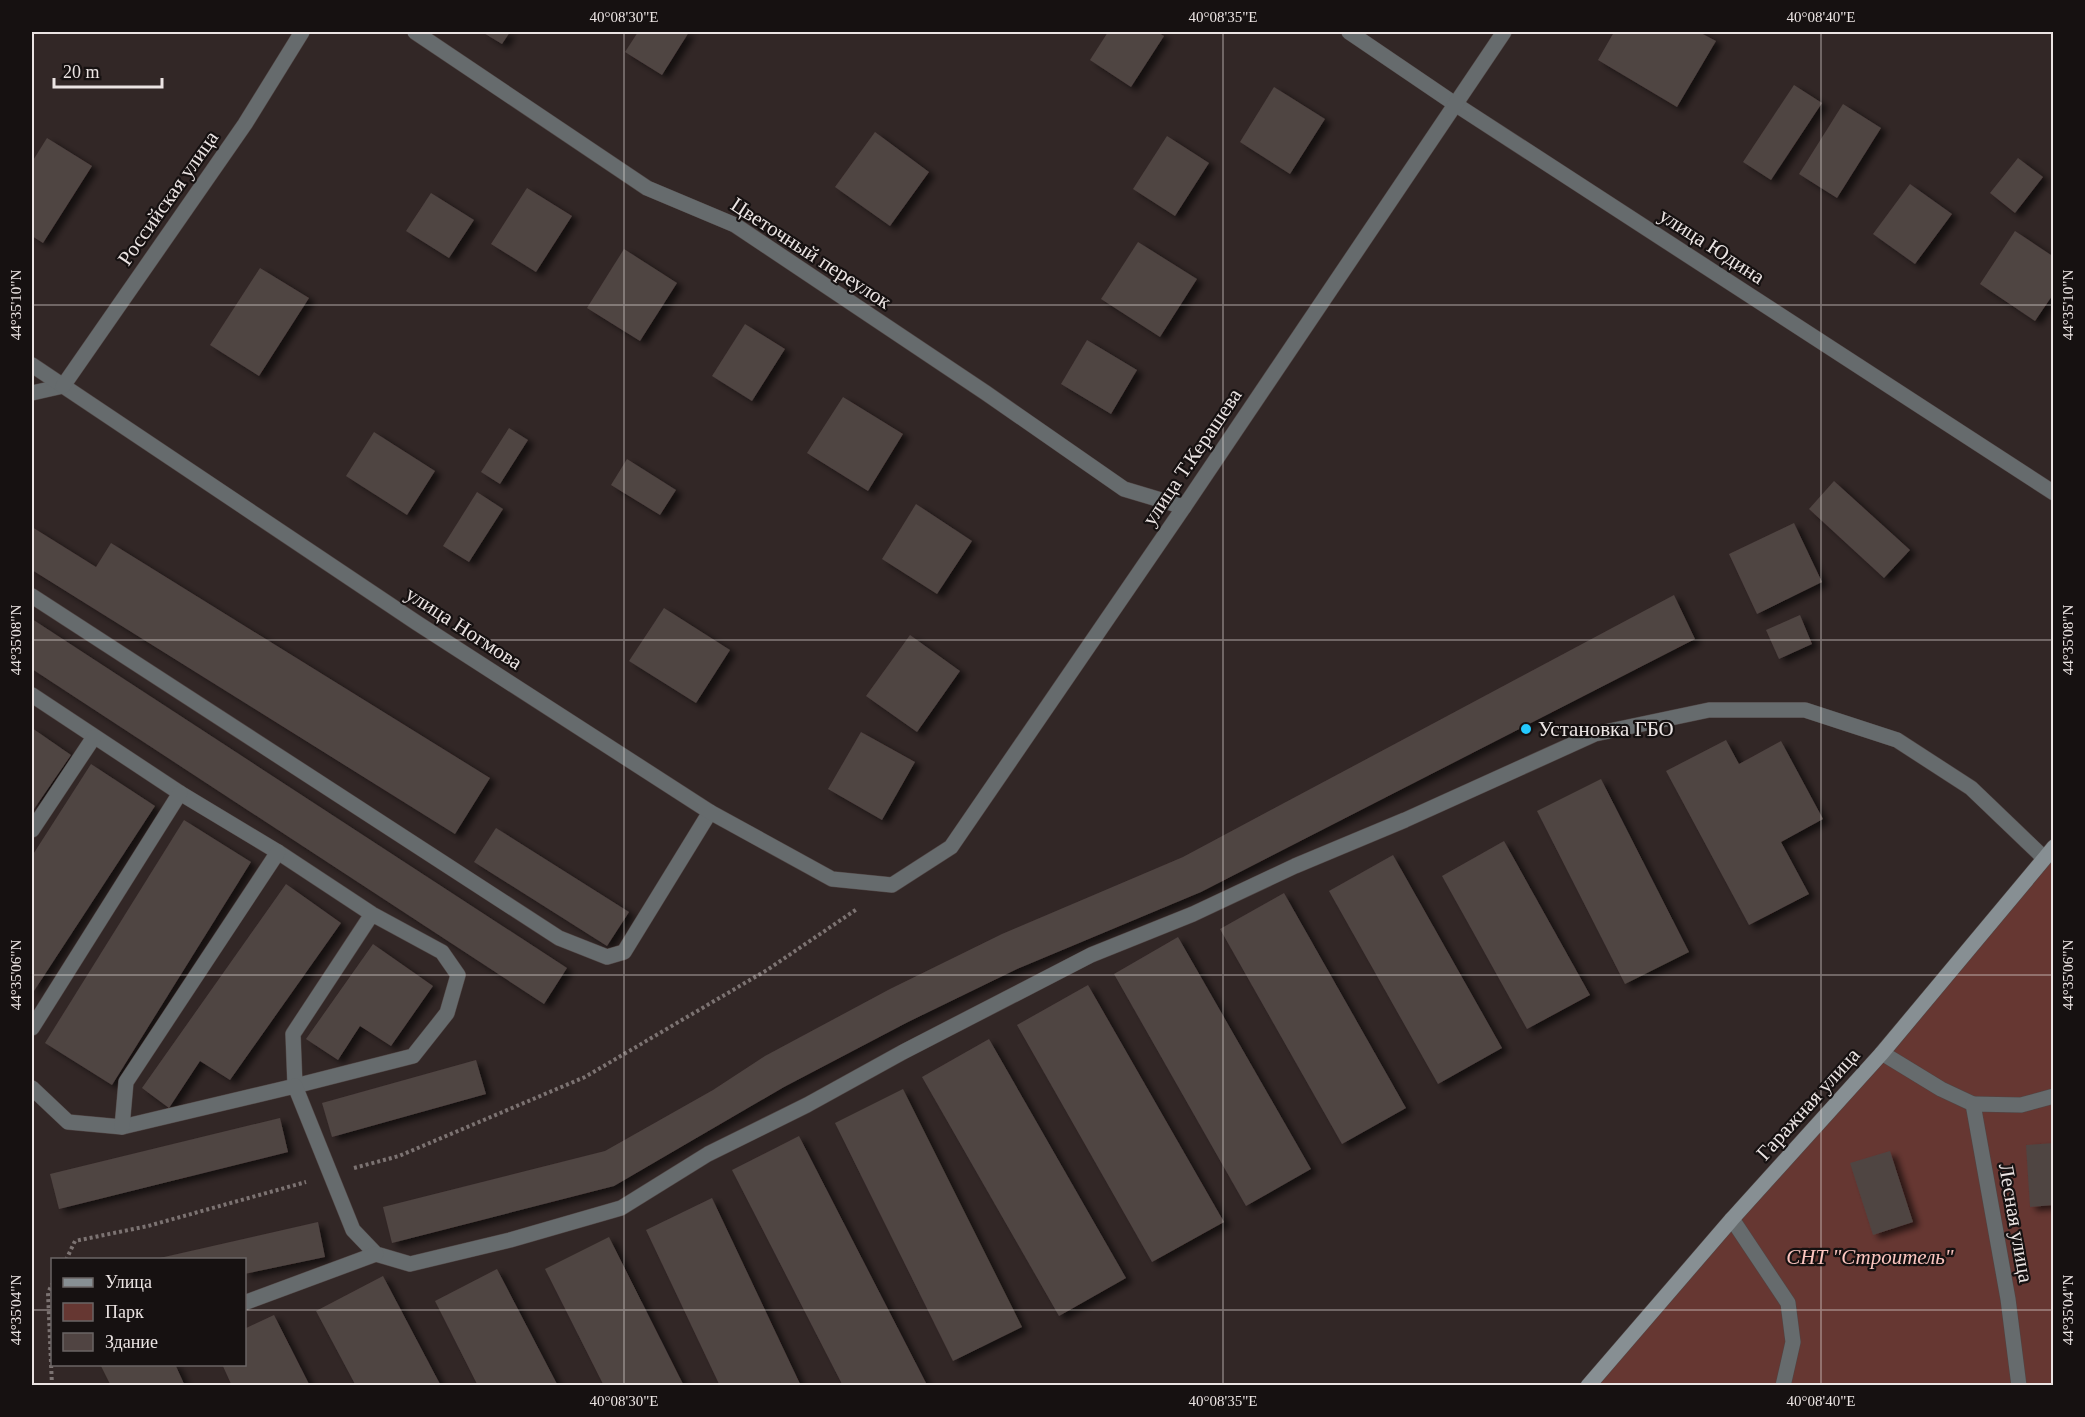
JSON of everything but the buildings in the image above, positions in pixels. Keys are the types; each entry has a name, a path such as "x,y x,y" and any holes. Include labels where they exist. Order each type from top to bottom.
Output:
{"street":[{"name":"Российская улица","path":"63,386 245,124 302,32"},
{"name":"Цветочный переулок","path":"415,32 647,188 735,225 986,393 1124,489 1184,507"},
{"name":"улица Юдина","path":"1349,32 1455,104 2054,493"},
{"name":"улица Т.Керашева","path":"892,885 951,848 1504,32"},
{"name":"улица Ногмова","path":"32,365 417,623 710,812 832,879 892,885"},
{"path":"32,393 63,386"},
{"path":"32,596 559,938 607,957 624,952 710,812"},
{"path":"32,695 180,793 278,852 372,914 442,952 458,975 447,1013 413,1056 122,1126 68,1122 32,1088"},
{"path":"372,914 293,1034 295,1086 353,1230 376,1254 410,1264 510,1240 621,1208 708,1154 807,1106 903,1052 1091,955 1192,914 1295,866 1405,820 1595,734 1709,710 1805,710 1897,740 1971,788 2049,852"},
{"path":"32,830 94,736"},
{"path":"32,1028 180,793"},
{"path":"122,1126 126,1082 278,852"},
{"name":"Гаражная улица","path":"1588,1386 1732,1219 1882,1053 2049,852"},
{"path":"1882,1053 1941,1089 1973,1104 2021,1105 2054,1096"},
{"name":"Лесная улица","path":"1973,1104 2008,1299 2019,1386"},
{"path":"1732,1219 1788,1303 1793,1342 1783,1386"},
{"path":"246,1302 376,1254"}],"path":[{"path":"67,1258 75,1241 148,1226 399,1156 585,1077 767,970 892,885"},
{"path":"51,1286 48,1293 51,1363"},
{"path":"51,1366 52,1386"}],"green space":[{"name":"СНТ \"Строитель\"","path":"2053,847 2053,1385 1588,1386"}],"place":[{"name":"Установка ГБО","path":"1526,729"}]}
